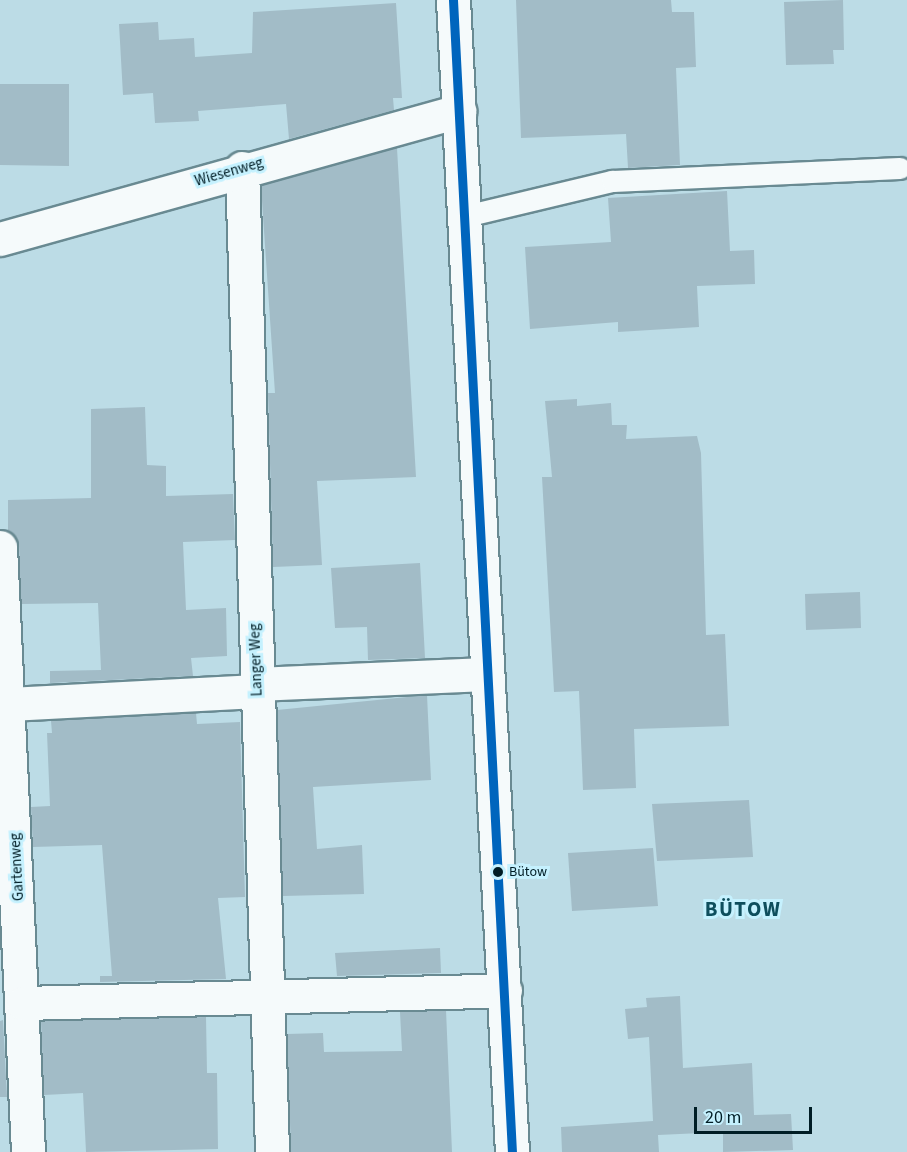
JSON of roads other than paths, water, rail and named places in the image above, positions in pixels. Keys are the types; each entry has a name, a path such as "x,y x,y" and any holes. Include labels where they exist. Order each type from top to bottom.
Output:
{"street":[{"path":"453,0 512,1152"},
{"name":"Wiesenweg","path":"0,239 242,168 459,111"},
{"name":"Langer Weg","path":"242,168 256,687 271,997 272,1152"},
{"name":"Gartenweg","path":"0,547 23,1003 28,1152"},
{"path":"9,704 486,674"},
{"path":"23,1003 505,990"}],"lane":[{"path":"465,216 612,181 900,168"}],"place":[{"name":"Bütow","path":"498,872"}],"district":[{"name":"BÜTOW","path":"743,909"}]}
